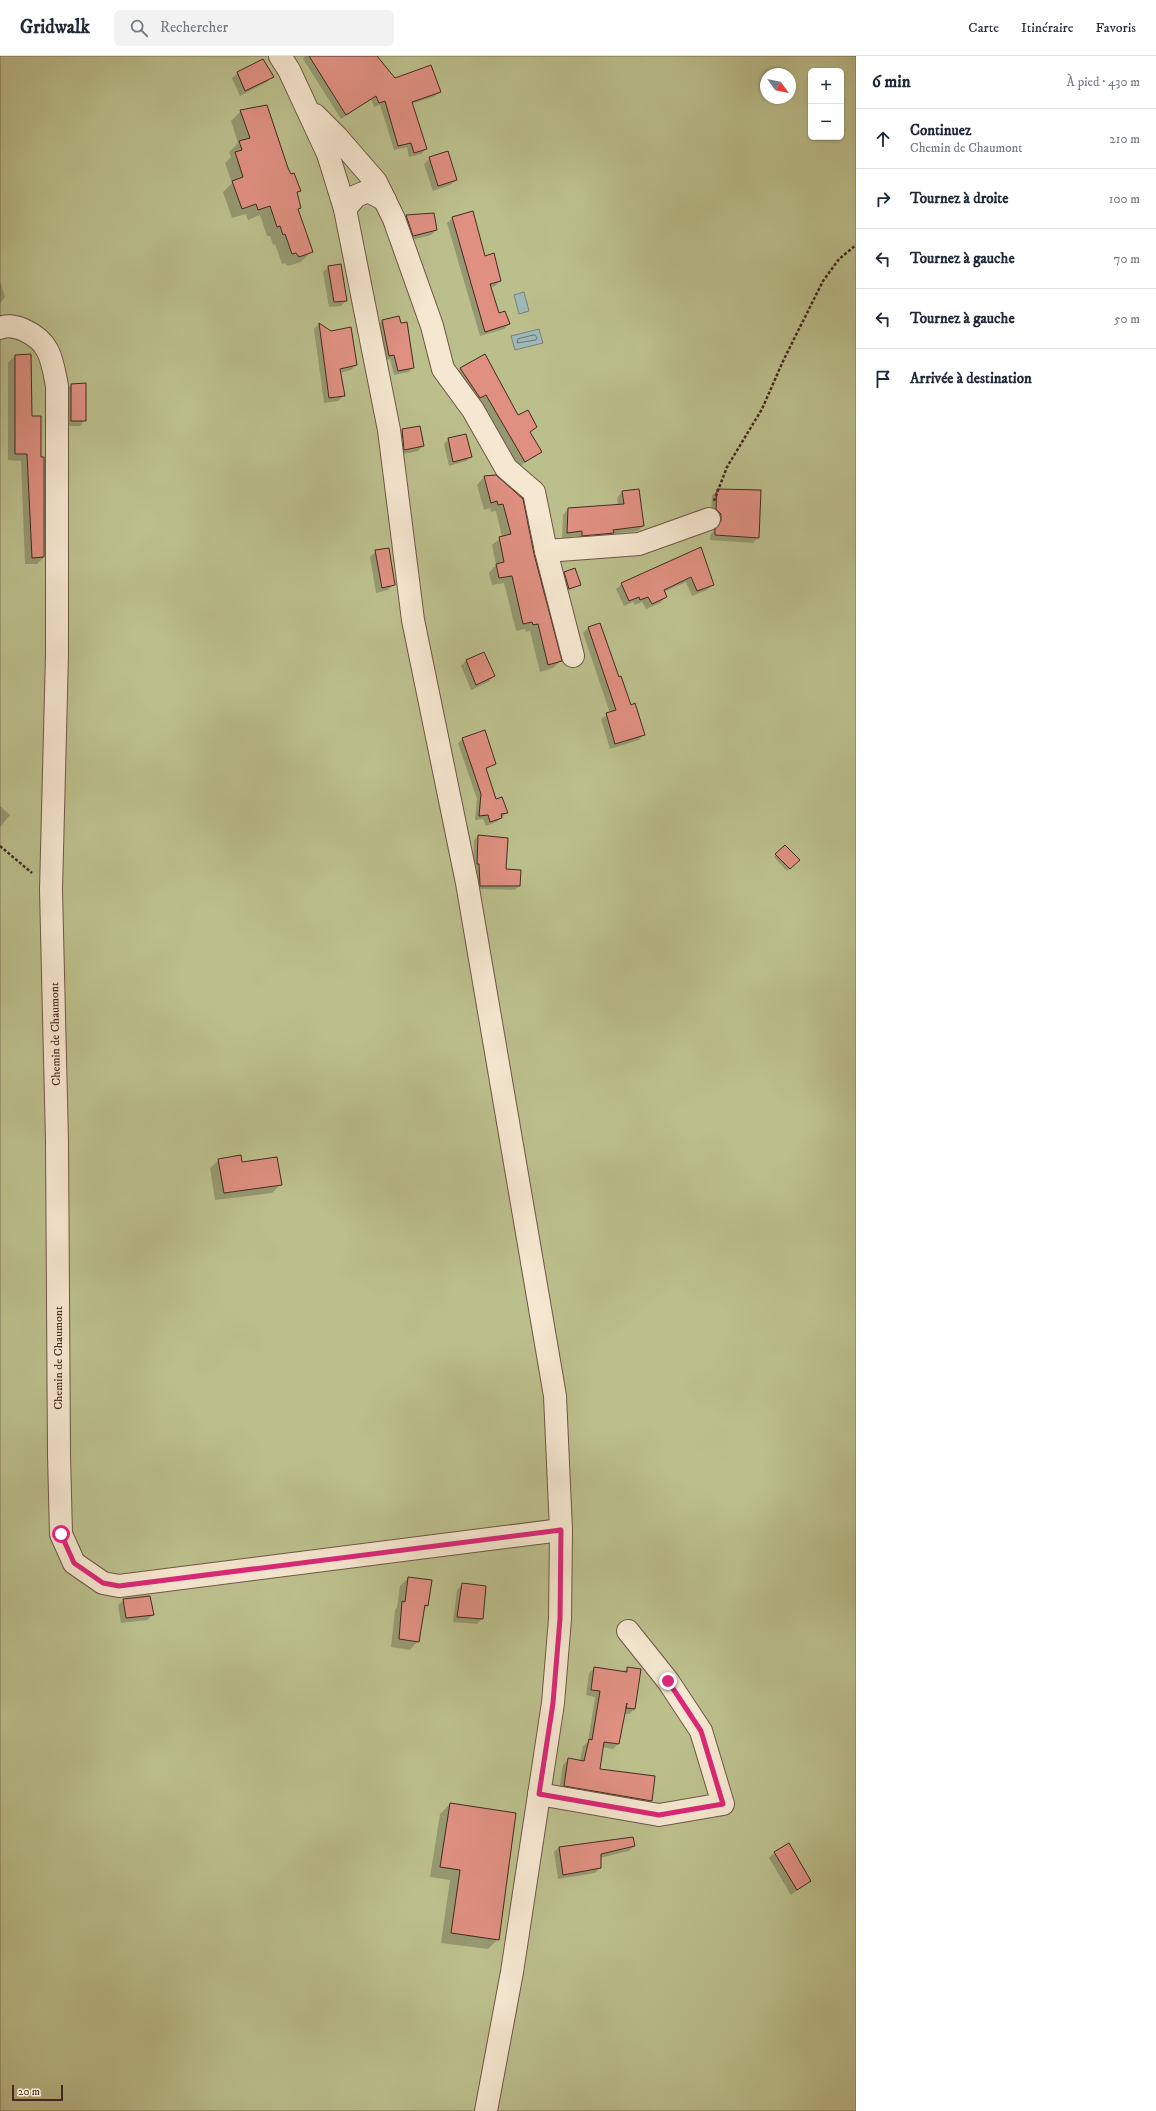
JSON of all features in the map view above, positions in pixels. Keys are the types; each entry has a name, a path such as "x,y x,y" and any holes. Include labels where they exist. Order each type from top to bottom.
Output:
{"street":[{"path":"280,56 289,70 328,154 345,209 389,430 413,620 467,883 555,1396 561,1530 560,1619 553,1703 512,1972 486,2111"},
{"path":"304,105 337,137 376,182 394,219 429,319 443,369 473,410 506,468 534,492 546,551 573,656"},
{"path":"345,209 356,196 368,191 385,200"},
{"name":"Chemin de Chaumont","path":"0,328 4,326 20,328 38,336 51,356 57,386 57,654 51,890 58,1141 58,1455 61,1534 74,1563 103,1583 119,1586 561,1530"},
{"path":"546,551 639,544 709,519"},
{"path":"539,1794 659,1815 723,1804 701,1731 668,1681 628,1631"}],"path":[{"path":"709,519 717,489 727,466 762,409 784,359 824,281 839,259 856,246"},
{"path":"0,846 51,890"}],"green space":[{"path":"0,56 856,56 856,2111 0,2111"}],"water":[{"path":"524,292 529,311 519,314 514,295"},
{"path":"539,329 543,343 515,350 511,336"}],"building":[{"path":"309,56 377,56 395,78 431,65 441,92 412,102 427,149 414,153 411,143 398,146 385,101 379,103 376,96 346,115"},
{"path":"263,59 274,77 245,91 237,72"},
{"path":"267,105 288,168 291,174 294,173 301,191 297,192 301,208 298,209 313,252 299,257 296,253 292,254 285,234 283,235 280,226 277,227 270,206 258,210 256,204 242,209 232,181 243,177 235,152 242,150 239,141 250,138 240,110"},
{"path":"448,151 457,180 438,186 429,157"},
{"path":"473,211 485,256 494,253 501,281 490,284 499,313 505,311 510,324 485,332 452,217"},
{"path":"434,213 437,230 413,236 406,215"},
{"path":"341,264 347,301 334,302 328,266"},
{"path":"399,316 401,323 407,322 414,368 398,371 394,355 389,356 382,320"},
{"path":"319,323 331,331 351,327 357,365 340,369 345,396 329,398"},
{"path":"31,354 32,416 41,416 41,457 44,457 44,557 32,558 27,454 15,454 15,355"},
{"path":"485,354 518,415 528,410 537,427 530,432 542,452 525,462 486,395 480,398 460,368"},
{"path":"86,383 86,421 71,421 71,384"},
{"path":"420,426 424,446 404,450 402,429"},
{"path":"466,434 472,457 453,462 448,438"},
{"path":"496,475 523,499 534,554 562,661 548,665 538,624 533,625 532,622 523,624 512,576 499,578 496,564 504,562 499,537 511,534 503,504 498,505 497,501 491,503 484,476"},
{"path":"639,489 644,526 613,530 614,533 582,536 582,531 567,533 568,508 624,504 622,491"},
{"path":"717,489 761,490 759,538 715,535 715,529 721,521 721,514 716,509"},
{"path":"701,547 714,585 697,591 691,577 664,590 667,597 652,604 648,597 640,600 639,597 629,601 621,583"},
{"path":"389,548 395,585 382,588 375,550"},
{"path":"575,568 581,585 569,589 564,572"},
{"path":"600,623 619,677 621,676 631,705 635,703 645,735 615,744 606,713 616,710 588,627"},
{"path":"484,652 495,676 476,685 466,660"},
{"path":"485,730 496,764 486,768 496,799 502,797 508,813 501,814 502,818 490,822 488,815 479,816 481,794 462,738"},
{"path":"478,835 508,838 506,869 521,870 520,886 480,886 479,864 477,864"},
{"path":"785,845 800,860 790,869 775,854"},
{"path":"241,1155 242,1162 277,1157 282,1185 224,1193 218,1159"},
{"path":"408,1577 432,1580 428,1606 425,1605 419,1642 399,1639 402,1601 405,1602"},
{"path":"462,1583 486,1586 483,1619 457,1617"},
{"path":"150,1596 154,1615 126,1618 123,1599"},
{"path":"594,1667 627,1672 627,1667 641,1669 635,1709 626,1708 619,1744 604,1742 600,1769 655,1776 652,1801 564,1786 568,1758 584,1761 589,1739 592,1740 600,1691 591,1690"},
{"path":"450,1803 516,1813 499,1940 451,1933 460,1870 440,1867"},
{"path":"633,1837 635,1846 601,1854 601,1868 563,1875 559,1847"},
{"path":"789,1843 811,1881 797,1890 774,1852"}],"route":[{"path":"61,1534 74,1563 103,1583 119,1586 561,1530 560,1619 553,1703 539,1794 659,1815 723,1804 701,1731 668,1681"}]}
